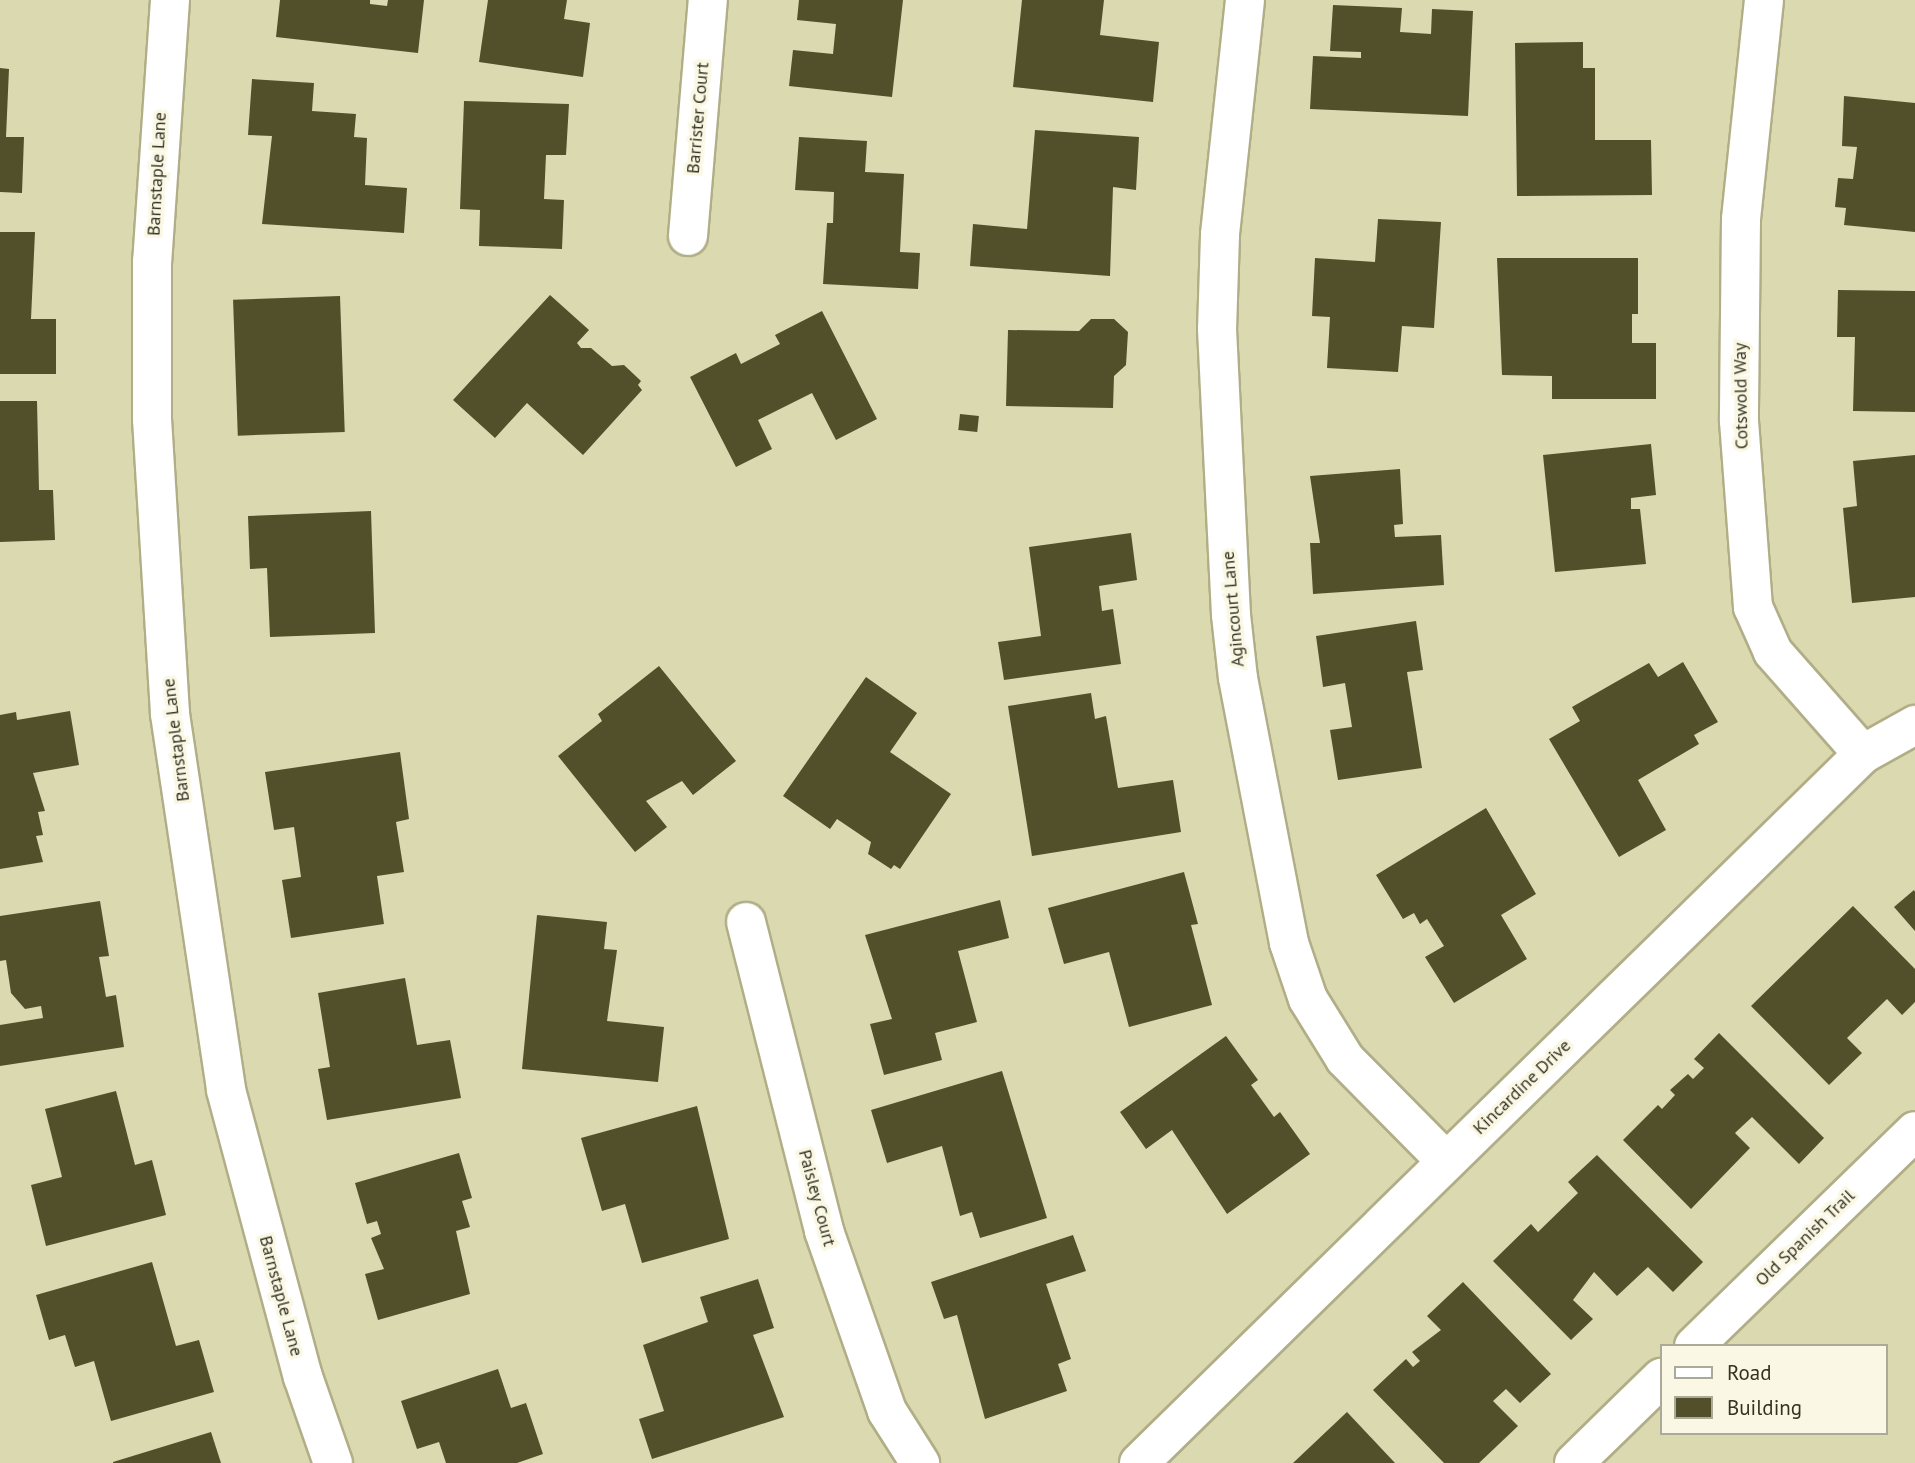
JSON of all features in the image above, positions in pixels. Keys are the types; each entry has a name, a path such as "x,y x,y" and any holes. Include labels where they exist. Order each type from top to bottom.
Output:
{"street":[{"name":"Barnstaple Lane","path":"170,0 152,261 152,419 170,714 226,1090 303,1377 333,1463"},
{"name":"Barrister Court","path":"688,236 708,0"},
{"name":"Agincourt Lane","path":"1245,0 1220,234 1217,329 1231,615 1238,678 1289,943 1308,999 1345,1059 1446,1161"},
{"name":"Cotswold Way","path":"1764,0 1741,219 1740,421 1753,607 1773,652 1863,754"},
{"name":"Kincardine Drive","path":"1139,1463 1863,754 1915,725"},
{"name":"Paisley Court","path":"746,922 824,1231 887,1411 920,1463"},
{"name":"Old Spanish Trail","path":"1697,1344 1915,1130"},
{"path":"1574,1463 1660,1379"}],"building":[{"path":"280,0 370,0 370,4 387,6 388,0 424,0 418,53 276,37"},
{"path":"488,0 567,0 564,19 590,23 583,77 479,62"},
{"path":"799,0 903,0 892,97 789,86 793,50 833,54 836,24 797,20"},
{"path":"1022,0 1104,0 1100,35 1159,42 1153,102 1013,87"},
{"path":"1333,5 1402,8 1400,32 1431,34 1432,9 1473,11 1468,116 1310,109 1313,56 1361,58 1361,52 1330,51"},
{"path":"1583,42 1583,68 1595,68 1595,140 1651,140 1652,195 1517,196 1515,43"},
{"path":"0,68 9,69 6,137 24,137 22,193 0,192"},
{"path":"252,79 314,83 312,111 356,114 354,137 367,138 365,185 407,188 404,233 262,224 272,136 248,135"},
{"path":"1844,96 1915,103 1915,232 1844,225 1846,208 1835,207 1838,178 1853,179 1857,147 1842,146"},
{"path":"464,101 569,104 566,155 546,155 544,199 564,200 562,249 479,246 480,210 460,209"},
{"path":"1035,130 1139,137 1136,190 1113,187 1110,276 970,266 973,224 1027,229"},
{"path":"799,137 867,141 865,172 904,174 900,252 920,253 918,289 823,284 827,223 833,223 834,192 795,190"},
{"path":"1378,219 1441,222 1434,328 1402,326 1398,372 1327,368 1330,317 1312,316 1315,258 1375,262"},
{"path":"0,232 35,232 31,319 56,319 56,374 0,374"},
{"path":"1497,258 1638,258 1638,314 1632,314 1632,343 1656,343 1656,399 1552,399 1552,376 1502,375"},
{"path":"1838,290 1915,291 1915,412 1853,411 1855,337 1837,337"},
{"path":"550,295 589,330 577,343 581,348 591,348 612,366 624,365 641,381 638,385 642,390 583,455 527,403 495,438 453,400"},
{"path":"340,296 345,432 238,436 233,300"},
{"path":"822,311 877,419 836,440 812,393 758,420 772,449 736,467 690,377 736,353 741,364 780,344 775,335"},
{"path":"1091,319 1114,319 1128,332 1126,365 1114,376 1113,408 1006,406 1008,330 1079,331"},
{"path":"0,401 37,401 39,490 53,490 55,540 0,542"},
{"path":"960,414 979,416 977,432 958,430"},
{"path":"1651,444 1656,495 1631,498 1631,509 1640,509 1646,564 1555,572 1543,455"},
{"path":"1915,455 1915,597 1852,603 1843,508 1857,506 1853,461"},
{"path":"1400,469 1403,524 1394,525 1395,537 1441,535 1444,585 1313,594 1310,543 1320,543 1310,476"},
{"path":"371,511 375,633 270,637 267,568 250,569 248,516"},
{"path":"1131,533 1137,580 1099,586 1102,611 1113,609 1121,664 1004,680 998,642 1041,636 1029,547"},
{"path":"1416,621 1423,670 1407,672 1422,768 1338,780 1330,730 1352,727 1345,683 1323,687 1316,636"},
{"path":"1683,662 1718,722 1694,735 1699,744 1638,780 1666,830 1619,857 1549,739 1580,721 1572,707 1649,663 1658,677"},
{"path":"659,666 736,761 693,795 682,781 646,801 667,827 635,852 558,756 602,721 598,714"},
{"path":"866,677 917,713 890,752 951,794 900,869 894,865 891,869 868,854 871,842 837,819 830,829 783,796"},
{"path":"1091,693 1095,719 1106,716 1118,788 1173,780 1181,832 1032,856 1008,706"},
{"path":"70,711 79,765 33,773 45,811 38,812 43,835 36,836 43,862 0,869 0,715 16,712 17,720"},
{"path":"400,752 409,819 396,822 404,872 377,876 384,924 291,938 282,880 301,877 294,827 274,830 265,772"},
{"path":"1486,808 1536,894 1501,915 1527,959 1454,1003 1425,957 1444,946 1427,919 1420,924 1414,913 1403,919 1376,875"},
{"path":"1184,872 1198,924 1191,925 1212,1005 1129,1027 1109,952 1064,964 1048,908"},
{"path":"1914,890 1915,892 1915,931 1894,907"},
{"path":"1000,900 1009,938 958,951 977,1022 935,1033 942,1060 884,1075 870,1024 892,1019 865,935"},
{"path":"100,901 109,956 99,957 106,997 116,995 124,1047 0,1066 0,1025 43,1018 41,1006 25,1009 11,993 6,960 0,961 0,916"},
{"path":"1853,906 1915,969 1915,1002 1902,1015 1887,999 1847,1038 1862,1053 1829,1085 1751,1006"},
{"path":"537,915 607,922 604,949 617,950 607,1021 664,1027 658,1082 522,1069"},
{"path":"405,978 417,1045 450,1040 461,1098 327,1120 318,1069 330,1067 318,993"},
{"path":"1719,1033 1824,1138 1799,1164 1752,1117 1735,1133 1750,1148 1691,1209 1623,1140 1658,1105 1662,1109 1675,1095 1670,1090 1688,1074 1693,1079 1704,1068 1694,1059"},
{"path":"1226,1036 1258,1080 1251,1085 1274,1117 1280,1112 1310,1154 1227,1214 1172,1130 1146,1149 1120,1112"},
{"path":"1002,1071 1047,1218 980,1238 972,1212 960,1216 942,1146 887,1163 871,1110"},
{"path":"116,1091 135,1165 152,1160 166,1215 46,1246 31,1185 62,1177 45,1109"},
{"path":"697,1106 729,1239 642,1263 625,1204 602,1211 581,1138"},
{"path":"459,1153 472,1198 462,1201 470,1227 456,1231 470,1294 378,1320 365,1274 384,1269 371,1238 381,1234 377,1221 367,1224 355,1183"},
{"path":"1597,1155 1703,1262 1673,1292 1648,1267 1617,1296 1594,1272 1573,1300 1593,1319 1571,1340 1493,1261 1531,1224 1538,1232 1578,1193 1568,1182"},
{"path":"1073,1235 1086,1271 1046,1284 1071,1359 1058,1364 1067,1391 985,1419 957,1315 944,1319 931,1282"},
{"path":"152,1262 176,1346 199,1340 214,1392 111,1421 94,1361 75,1367 65,1335 49,1340 36,1295"},
{"path":"758,1279 774,1328 753,1335 784,1417 652,1459 639,1419 664,1411 643,1345 708,1322 700,1297"},
{"path":"1463,1282 1551,1374 1520,1403 1506,1389 1493,1401 1518,1426 1479,1463 1444,1463 1373,1390 1406,1359 1413,1367 1420,1361 1412,1352 1441,1330 1427,1316"},
{"path":"498,1369 511,1408 526,1403 543,1454 517,1463 446,1463 439,1442 417,1449 401,1401"},
{"path":"1347,1412 1395,1463 1293,1463"},
{"path":"211,1432 221,1463 113,1463 113,1462"}]}
